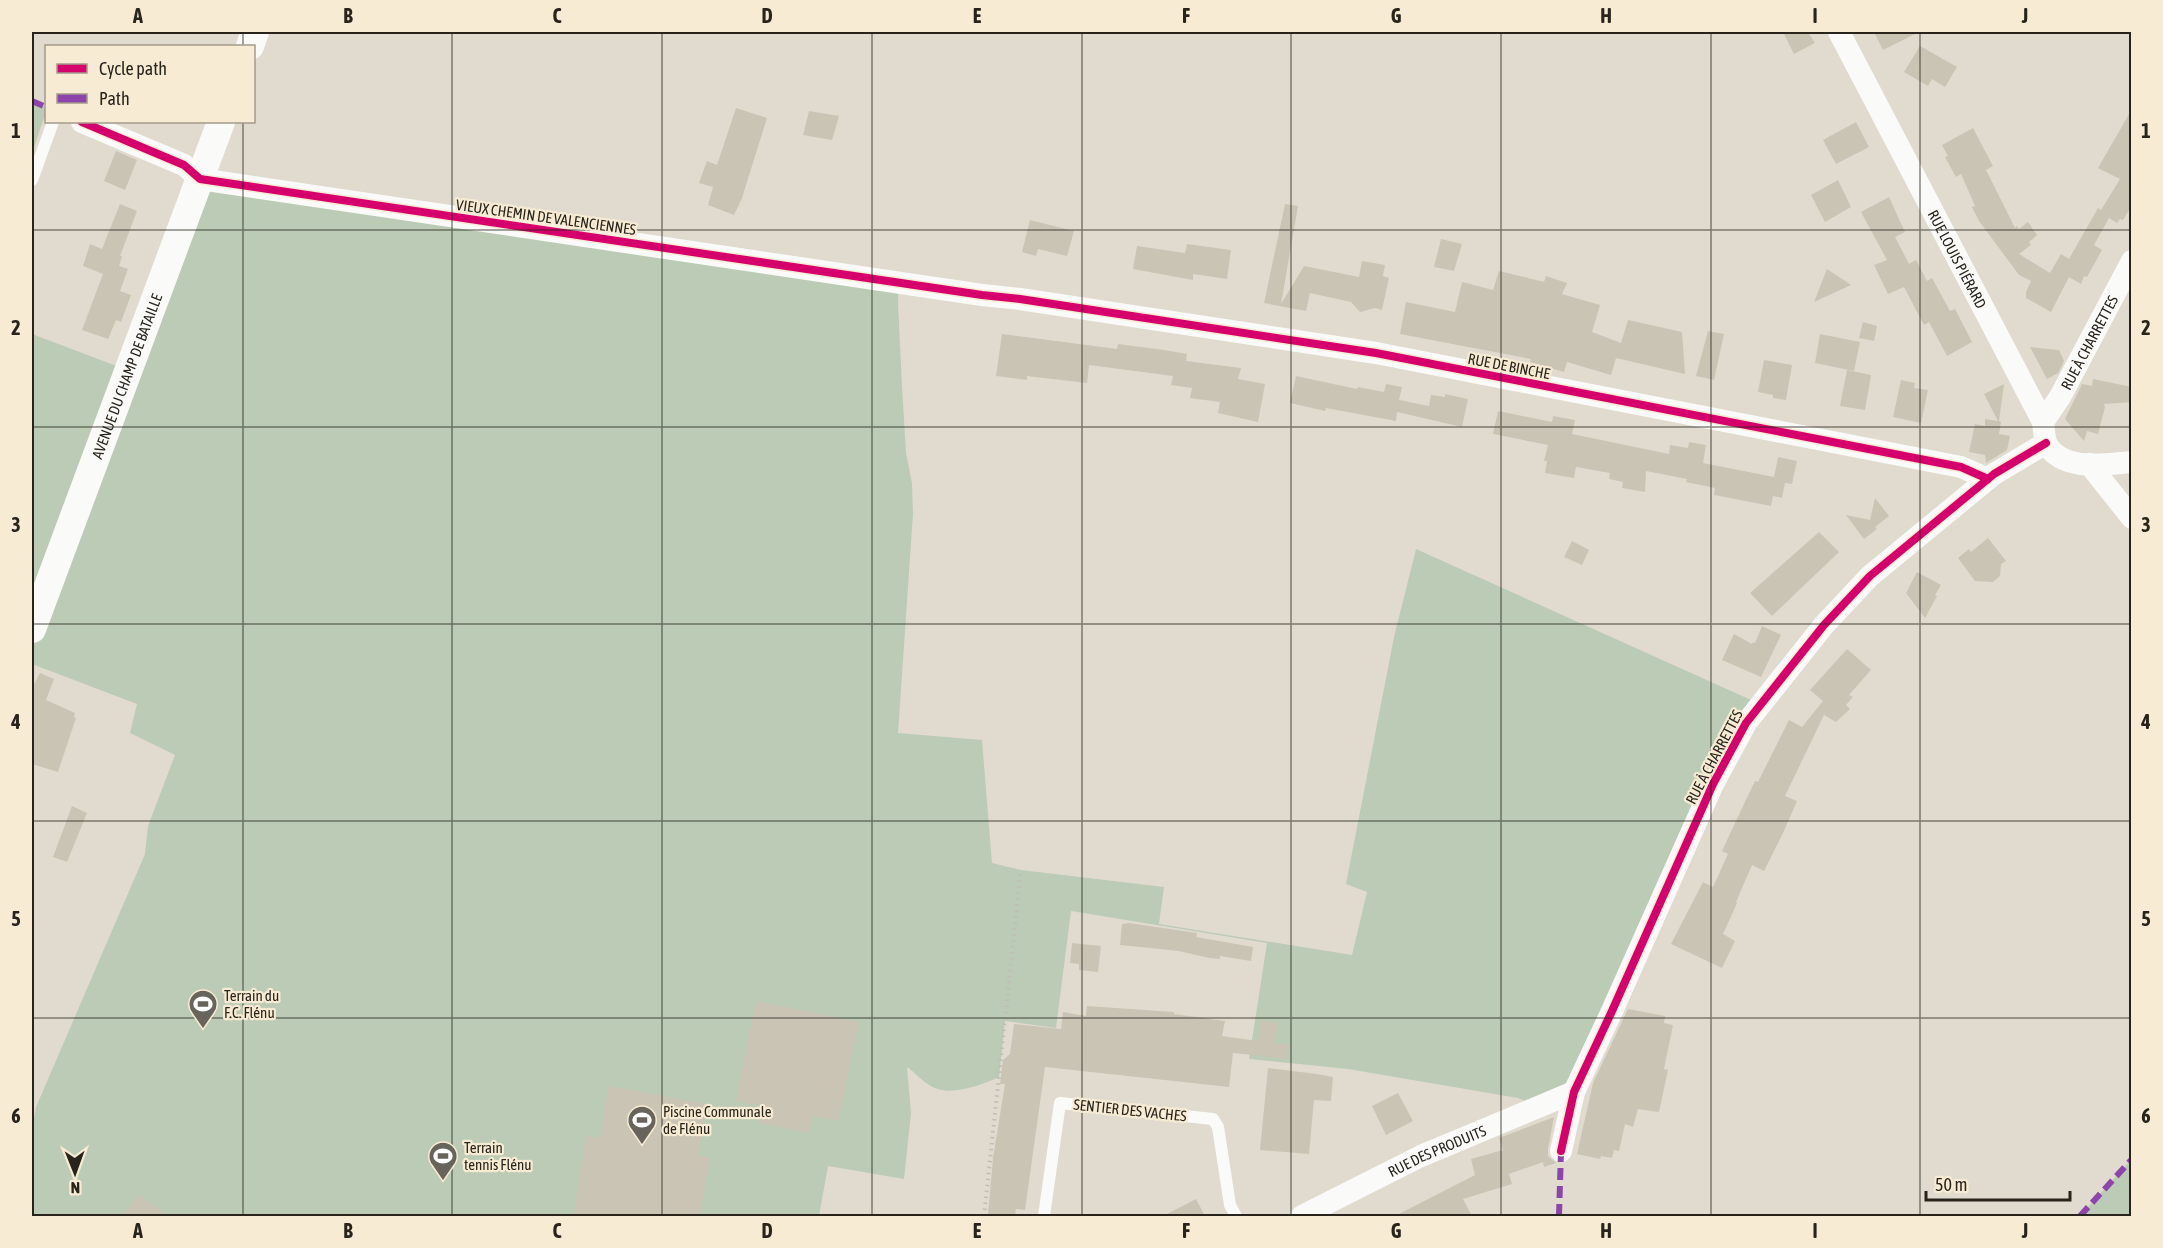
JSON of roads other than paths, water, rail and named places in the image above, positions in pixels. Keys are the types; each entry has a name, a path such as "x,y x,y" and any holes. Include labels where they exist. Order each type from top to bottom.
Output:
{"street":[{"name":"RUE LOUIS PIÉRARD","path":"1839,32 2049,441"},
{"name":"VIEUX CHEMIN DE VALENCIENNES","path":"84,123 184,165 200,179 958,292 1020,299"},
{"name":"AVENUE DU CHAMP DE BATAILLE","path":"32,629 221,123"},
{"name":"RUE À CHARRETTES","path":"2049,441 2060,397 2132,261"},
{"name":"RUE DE BINCHE","path":"1020,299 1376,353 1961,467 1991,477"},
{"path":"1991,477 2012,474 2049,441 2089,464 2132,518"},
{"path":"2089,464 2132,462"},
{"name":"RUE À CHARRETTES","path":"1561,1151 1574,1092 1713,784 1746,723 1824,625 1870,576 1991,477"},
{"name":"RUE DES PRODUITS","path":"1302,1216 1421,1156 1574,1092"}],"lane":[{"path":"32,180 53,123"},
{"name":"SENTIER DES VACHES","path":"1044,1216 1060,1103 1214,1119 1218,1127 1230,1204 1236,1216"}],"place":[{"name":"Terrain du F.C. Flénu","path":"203,1030"},
{"name":"Piscine Communale de Flénu","path":"642,1146"},
{"name":"Terrain tennis Flénu","path":"443,1182"}]}
